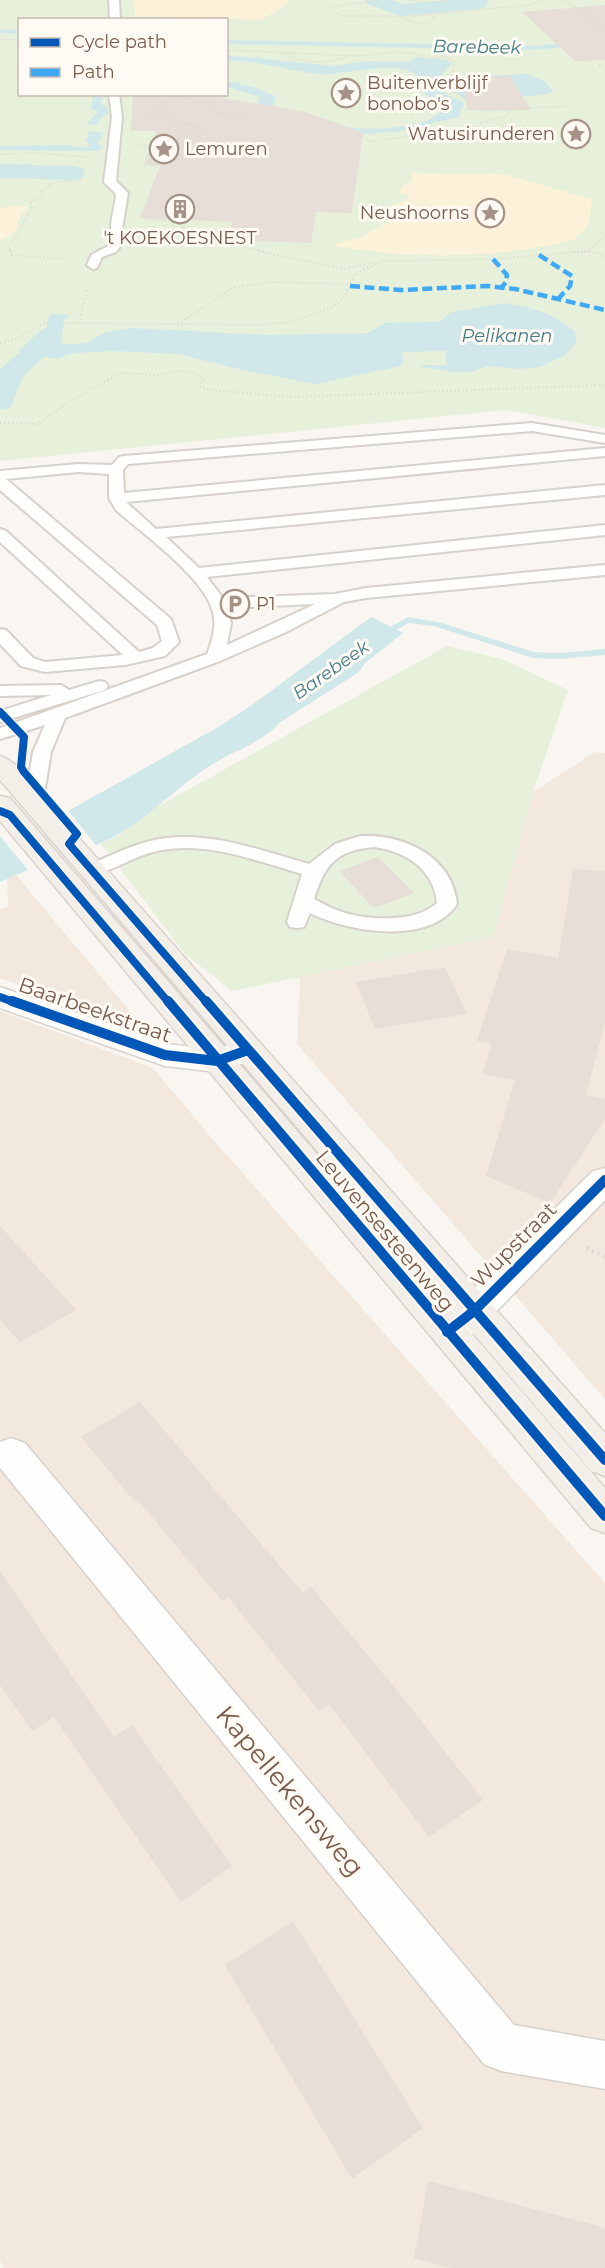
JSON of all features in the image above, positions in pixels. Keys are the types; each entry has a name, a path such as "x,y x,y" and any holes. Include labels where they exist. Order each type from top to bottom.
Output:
{"main road":[{"name":"Leuvensesteenweg","path":"0,764 34,800 248,1050 461,1322 605,1516"},
{"name":"Leuvensesteenweg","path":"0,804 217,1061 461,1322 605,1460"}],"street":[{"name":"Baarbeekstraat","path":"0,997 165,1055 217,1061 248,1050"},
{"name":"Wupstraat","path":"461,1322 605,1180"},
{"name":"Kapellekensweg","path":"4,1449 501,2047 605,2065"}],"lane":[{"path":"114,0 115,18"},
{"path":"93,265 98,255 112,249 118,241 114,230 122,207 122,193 110,182 117,117 114,96"},
{"path":"214,657 222,640 219,603 195,573 121,507 117,498 116,470 124,460 532,427 605,440"},
{"path":"117,498 605,452"},
{"path":"0,475 78,468 116,470"},
{"path":"0,482 165,624 171,642 159,652 135,657 80,665 45,667 27,663 0,634"},
{"path":"151,534 605,490"},
{"path":"195,573 605,530"},
{"path":"0,534 135,657"},
{"path":"219,603 339,598 366,593 605,570"},
{"path":"0,734 214,657 280,628 339,598"},
{"path":"0,717 84,690 214,657"},
{"path":"0,691 84,690"},
{"path":"34,800 42,752 58,715"},
{"path":"297,922 303,902 313,871 346,846 369,841 392,843 414,854 432,867 445,887 447,904 435,916 413,923 363,924 332,916 303,902"},
{"path":"92,870 155,846 183,844 242,851 313,871"}],"path":[{"path":"339,0 348,3"},
{"path":"377,0 366,3 348,3 331,7 330,11 344,16 430,14 530,5 540,0"},
{"path":"410,0 428,3 452,0"},
{"path":"563,0 573,5 605,33"},
{"path":"399,15 408,22 416,23 432,22 435,19 430,14"},
{"path":"0,39 18,40"},
{"path":"228,50 350,56 392,52 413,53 426,58 444,57 454,61 453,76"},
{"path":"282,51 292,58 322,61 337,61 350,56"},
{"path":"598,65 605,66"},
{"path":"153,114 173,96"},
{"path":"178,96 213,105 218,112 242,116"},
{"path":"480,111 567,106"},
{"path":"356,134 371,142 445,130 456,136 481,123 506,116 511,111"},
{"path":"115,144 149,148 152,156 166,157 180,147 178,137 203,129 153,114 117,117"},
{"path":"0,154 36,153 114,158"},
{"path":"80,323 80,314 93,265 68,260 12,255 9,247 32,209 30,202 42,197 42,190 49,184 81,180 110,182"},
{"path":"118,218 176,221 189,233 216,241 344,268 382,261 493,259 588,251 605,256"},
{"path":"216,241 221,228"},
{"path":"588,251 605,235"},
{"path":"0,343 14,342 36,327 46,324 260,325 292,322 334,306 344,298 354,275 382,261"},
{"path":"181,323 234,287 274,282 350,284"},
{"path":"0,423 37,424 66,404 120,373 153,375 167,372 193,372 203,378 200,386 211,390 294,397 605,385"}],"shaded area":[{"path":"595,752 605,753 605,1399 297,1044 300,979 294,978 493,937 533,792"},
{"path":"16,875 149,1034 0,978 0,910 8,907 7,879"},
{"path":"0,1011 153,1068 215,1142 605,1583 605,2268 4,2268 0,2261"}],"green space":[{"path":"0,0 605,0 605,428 506,410 0,461"},
{"path":"447,646 502,659 568,690 533,792 493,937 232,991 185,954 101,844 120,835 146,813"}],"sand":[{"path":"134,0 288,0 285,6 261,20 135,16"},
{"name":"Neushoorns","path":"412,173 504,174 592,199 589,220 585,229 575,236 576,239 490,254 424,255 338,247 335,244 362,237 388,222 391,205 407,200 410,195 399,193 403,185 412,181"},
{"path":"19,205 28,207 17,221 17,228 10,236 0,241 0,208"}],"water":[{"path":"228,55 332,66 368,61 406,62 419,57 444,60 452,63 435,83 447,95 464,103 459,117 403,131 355,135 347,127 369,129 413,125 436,116 442,109 416,85 417,76 410,71 377,68 319,74 228,61"},
{"path":"526,74 544,81 554,92 541,95 466,100 451,90 447,78"},
{"path":"228,81 257,88 275,96 276,100 272,107 257,106 260,97 228,87"},
{"path":"90,96 105,96 101,104 108,108 108,114 102,117 96,125 86,124 98,112 91,109 93,98"},
{"path":"87,131 104,133 98,142 102,148 99,151 0,150 0,146 66,145 87,148 90,144 85,141 89,136"},
{"name":"Pelikanen","path":"505,303 535,310 558,320 575,332 576,343 564,356 540,367 518,369 487,366 473,372 453,372 421,367 421,365 447,365 445,351 402,352 401,366 316,384 243,370 178,354 112,351 74,353 56,359 17,351 47,327 51,314 69,315 64,320 61,343 71,345 86,343 104,333 130,328 267,335 368,333 385,323 439,322 451,312"},
{"path":"371,617 403,633 365,663 359,672 279,723 265,736 198,774 126,830 96,845 68,811 220,726"},
{"path":"0,836 28,870 0,882"}],"building":[{"path":"605,5 605,60 575,61 522,12"},
{"path":"510,76 531,110 467,110 463,78"},
{"path":"133,96 210,96 306,112 363,133 352,213 316,212 311,243 226,240 233,222 140,218 160,166 144,165 157,131 131,131"},
{"path":"378,857 414,893 374,908 339,871"},
{"path":"573,869 605,871 605,1023 586,1095 605,1099 605,1119 550,1203 486,1176 515,1080 482,1074 492,1044 477,1041 507,949 558,958"},
{"path":"445,967 467,1014 375,1029 356,982"},
{"path":"0,1226 76,1310 20,1342 0,1320"},
{"path":"140,1402 303,1593 311,1587 396,1689 483,1800 429,1837 329,1704 319,1711 228,1597 222,1601 138,1500 134,1501 81,1437"},
{"path":"0,1571 114,1737 132,1725 232,1866 181,1902 54,1717 32,1731 0,1685"},
{"path":"293,1921 423,2128 352,2179 225,1965"},
{"path":"428,2181 605,2228 605,2268 451,2268 414,2258"}],"waterway":[{"path":"375,0 401,10 478,3 480,0"},
{"path":"0,31 18,32"},
{"name":"Barebeek","path":"228,42 526,48 605,43"},
{"path":"0,171 74,173"},
{"path":"0,402 11,372 35,353"},
{"name":"Barebeek","path":"378,636 408,620 435,624 533,655 559,656 605,652"}],"marked path":[{"path":"539,255 572,276 570,286 558,299"},
{"path":"493,259 507,275 506,282 501,288"},
{"path":"350,286 401,290 487,286 515,289 605,310"}],"cycle path":[{"path":"0,712 24,737 21,767 24,772 77,834 69,844 605,1460"},
{"path":"0,811 10,815 605,1516"},
{"path":"0,997 165,1055 217,1061 248,1050"},
{"path":"447,1332 474,1311 605,1180"}],"place":[{"name":"Buitenverblijf bonobo's","path":"346,93"},
{"name":"Watusirunderen","path":"576,134"},
{"name":"Lemuren","path":"164,149"},
{"name":"'t KOEKOESNEST","path":"180,209"},
{"name":"Neushoorns","path":"490,213"},
{"name":"P1","path":"235,604"}]}
